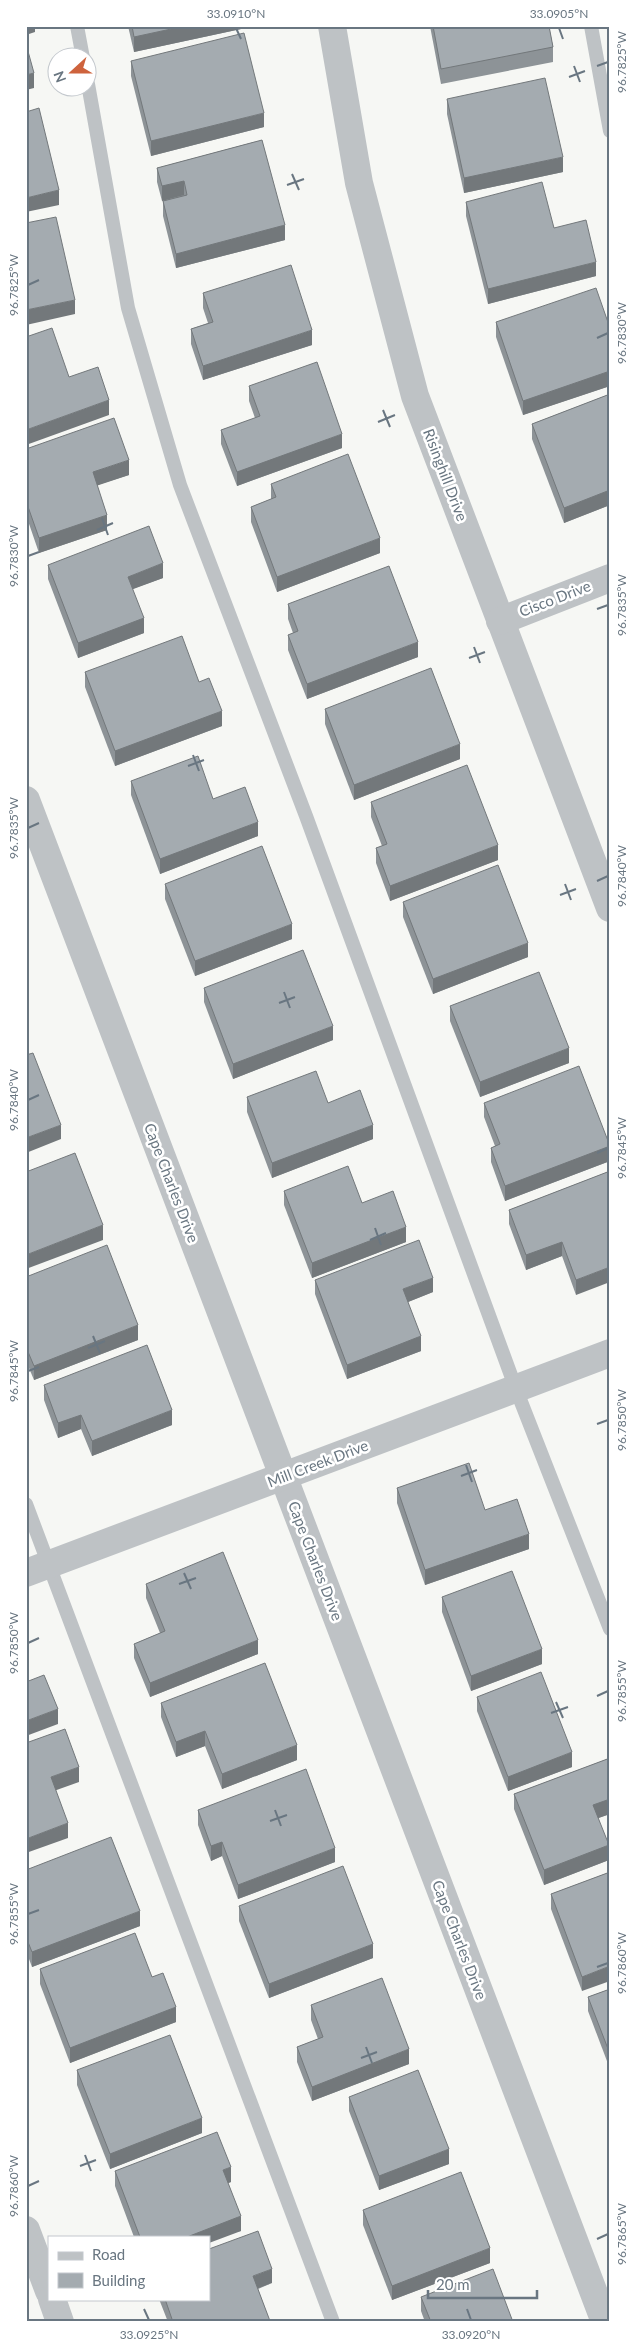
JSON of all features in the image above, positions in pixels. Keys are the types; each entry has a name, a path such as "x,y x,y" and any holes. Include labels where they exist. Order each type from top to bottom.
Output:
{"street":[{"name":"Risinghill Drive","path":"332,26 359,183 415,396 610,908"},
{"name":"Cisco Drive","path":"500,621 610,578"},
{"name":"Cape Charles Drive","path":"26,800 605,2322"},
{"name":"Mill Creek Drive","path":"37,1569 610,1353"},
{"path":"26,2230 48,2288"},
{"path":"52,2300 60,2322"}],"lane":[{"path":"77,26 81,48"},
{"path":"591,26 610,131"},
{"path":"90,98 128,308 180,485 309,825 516,1389 610,1629"},
{"path":"26,1504 37,1569 333,2322"}],"building":[{"path":"132,26 185,26 134,37"},
{"path":"433,26 549,26 553,47 441,69"},
{"path":"244,33 264,113 151,141 131,61"},
{"path":"26,44 34,73 26,75"},
{"path":"545,78 563,157 464,178 447,99"},
{"path":"39,108 59,190 26,198 26,112"},
{"path":"262,140 285,225 176,254 163,201 187,195 184,181 162,186 157,168"},
{"path":"542,182 554,228 586,220 596,262 488,289 466,202"},
{"path":"56,217 75,300 26,310 26,223"},
{"path":"291,265 312,330 203,366 191,329 213,322 203,293"},
{"path":"596,288 610,328 610,371 523,401 496,322"},
{"path":"52,328 69,377 98,367 109,400 26,430 26,337"},
{"path":"317,362 342,434 237,472 221,430 260,416 249,386"},
{"path":"610,394 610,490 564,508 532,424"},
{"path":"114,418 129,460 93,472 107,515 39,538 26,501 26,449"},
{"path":"348,454 380,538 277,577 251,507 276,497 271,484"},
{"path":"149,526 163,563 128,577 144,618 78,643 48,565"},
{"path":"389,566 418,642 307,684 288,635 298,631 288,604"},
{"path":"182,636 199,682 209,678 222,711 115,751 85,672"},
{"path":"431,668 460,744 354,785 325,709"},
{"path":"198,756 213,799 245,787 258,822 160,859 131,781"},
{"path":"467,765 498,845 390,886 376,848 387,844 371,802"},
{"path":"262,846 292,924 195,961 165,884"},
{"path":"498,865 528,943 433,979 403,902"},
{"path":"303,950 333,1026 233,1064 204,988"},
{"path":"539,972 569,1048 480,1082 450,1006"},
{"path":"33,1053 61,1125 26,1138 26,1055"},
{"path":"579,1066 610,1146 505,1186 491,1148 500,1144 484,1103"},
{"path":"316,1071 328,1103 360,1090 373,1125 272,1163 247,1097"},
{"path":"75,1153 103,1225 26,1255 26,1172"},
{"path":"348,1166 362,1203 393,1191 406,1227 312,1263 284,1191"},
{"path":"610,1171 610,1267 576,1280 562,1242 526,1255 509,1210"},
{"path":"419,1240 433,1278 403,1289 421,1336 347,1365 315,1280"},
{"path":"107,1245 138,1325 34,1366 26,1347 26,1277"},
{"path":"147,1345 172,1410 92,1441 81,1415 58,1423 44,1385"},
{"path":"469,1463 485,1510 517,1499 529,1534 425,1570 397,1488"},
{"path":"223,1552 258,1640 150,1683 134,1644 165,1631 146,1584"},
{"path":"512,1571 542,1649 471,1676 442,1597"},
{"path":"265,1663 297,1745 222,1774 205,1731 176,1742 161,1703"},
{"path":"541,1672 572,1752 508,1777 477,1697"},
{"path":"44,1675 58,1709 26,1721 26,1682"},
{"path":"65,1729 79,1767 51,1777 68,1823 26,1839 26,1743"},
{"path":"610,1758 610,1799 593,1805 609,1845 544,1870 514,1794"},
{"path":"306,1769 335,1848 238,1885 222,1842 211,1846 198,1810"},
{"path":"111,1837 140,1911 32,1952 26,1937 26,1870"},
{"path":"343,1866 373,1944 269,1984 239,1906"},
{"path":"610,1872 610,1966 582,1977 551,1894"},
{"path":"135,1933 152,1977 163,1973 176,2007 70,2048 40,1969"},
{"path":"382,1978 409,2049 312,2087 297,2047 323,2037 311,2005"},
{"path":"610,1989 610,2054 588,1997"},
{"path":"170,2035 202,2118 110,2154 77,2070"},
{"path":"418,2070 449,2149 379,2176 349,2097"},
{"path":"217,2132 231,2167 223,2170 241,2216 190,2236 140,2236 115,2171"},
{"path":"461,2172 490,2248 392,2286 363,2210"},
{"path":"258,2231 272,2269 253,2276 270,2321 173,2322 165,2300 210,2300 210,2249"},
{"path":"493,2269 513,2322 431,2322 421,2297"}]}
